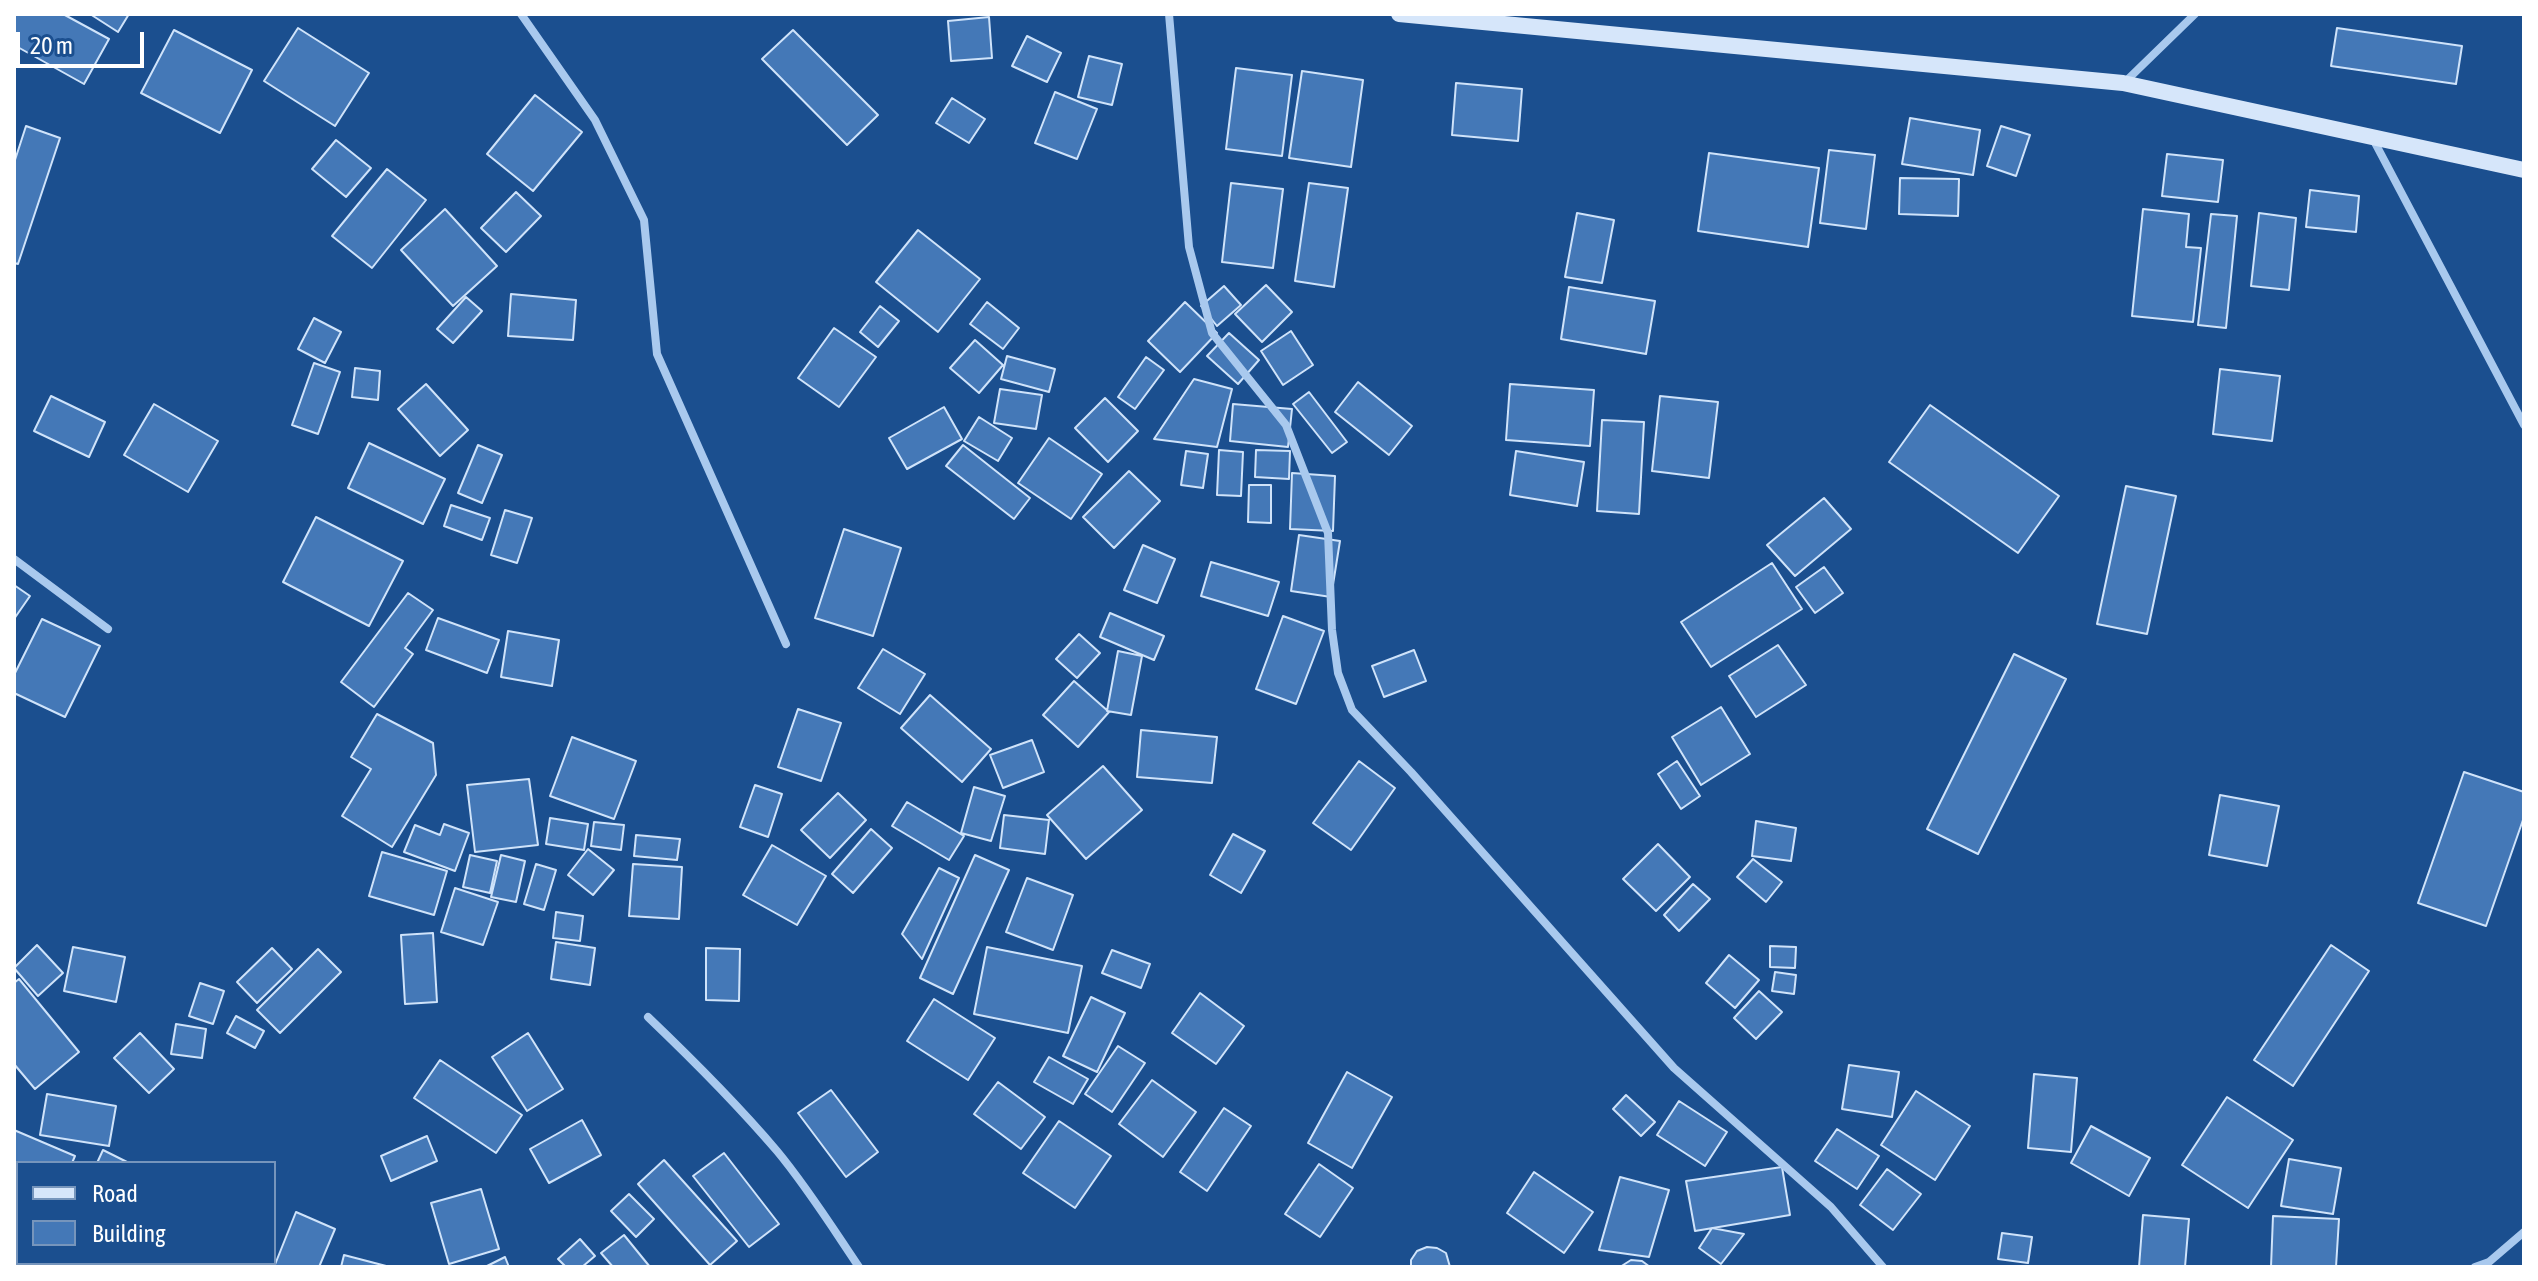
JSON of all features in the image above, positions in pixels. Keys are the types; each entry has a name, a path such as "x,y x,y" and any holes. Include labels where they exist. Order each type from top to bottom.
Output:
{"street":[{"path":"521,14 595,120 644,220 657,354 786,644"},
{"path":"1169,14 1189,247 1212,333 1286,425 1328,533 1332,630 1338,673 1352,710 1411,772 1674,1068 1831,1207 1883,1267"},
{"path":"1399,14 2123,83 2524,170"},
{"path":"2123,83 2195,14"},
{"path":"2373,139 2524,425"},
{"path":"14,559 108,629"},
{"path":"648,1017 708,1075 777,1151 859,1267"},
{"path":"2475,1267 2489,1262 2524,1232"}],"building":[{"path":"14,14 63,14 109,39 84,84 14,45"},
{"path":"90,14 129,14 118,32"},
{"path":"989,17 992,58 951,61 948,21"},
{"path":"298,28 369,73 335,126 264,81"},
{"path":"2337,28 2462,46 2456,84 2331,66"},
{"path":"174,30 252,70 220,133 141,93"},
{"path":"793,30 878,115 847,145 762,59"},
{"path":"1027,36 1061,53 1047,82 1012,66"},
{"path":"1089,56 1122,64 1112,105 1078,97"},
{"path":"1236,68 1292,75 1282,156 1226,149"},
{"path":"1302,71 1363,80 1351,167 1289,158"},
{"path":"1456,83 1522,89 1518,141 1452,135"},
{"path":"1055,92 1097,109 1077,159 1035,143"},
{"path":"535,95 582,132 533,191 487,154"},
{"path":"952,98 985,119 969,143 936,123"},
{"path":"1910,118 1980,130 1973,175 1902,164"},
{"path":"26,126 60,138 18,264 14,263 14,163"},
{"path":"2001,126 2030,135 2016,176 1987,166"},
{"path":"336,140 371,168 346,197 312,169"},
{"path":"1829,150 1875,155 1866,229 1820,223"},
{"path":"1709,153 1819,168 1808,247 1698,231"},
{"path":"2167,154 2223,160 2218,202 2162,196"},
{"path":"387,169 426,200 372,268 332,236"},
{"path":"1900,178 1959,179 1958,216 1899,214"},
{"path":"1231,183 1283,189 1273,268 1222,262"},
{"path":"1309,183 1348,188 1334,287 1295,281"},
{"path":"2310,190 2359,196 2356,232 2306,227"},
{"path":"516,192 541,216 506,252 481,228"},
{"path":"445,209 497,266 453,306 401,250"},
{"path":"2143,209 2189,214 2186,247 2201,248 2193,322 2132,316"},
{"path":"1577,213 1614,220 1602,283 1565,277"},
{"path":"2259,213 2296,218 2289,290 2251,286"},
{"path":"2211,214 2237,216 2226,328 2198,325"},
{"path":"918,230 980,279 938,332 876,282"},
{"path":"1266,285 1292,312 1262,342 1235,314"},
{"path":"1224,286 1241,305 1217,326 1201,306"},
{"path":"1569,287 1655,301 1646,354 1561,339"},
{"path":"511,294 576,300 573,340 508,336"},
{"path":"466,297 482,311 453,343 437,329"},
{"path":"987,302 1019,328 1003,349 970,324"},
{"path":"1185,302 1217,333 1180,372 1148,341"},
{"path":"880,306 899,321 878,347 860,332"},
{"path":"314,318 341,332 325,363 298,349"},
{"path":"834,328 876,357 839,407 798,378"},
{"path":"1291,331 1313,365 1283,385 1261,351"},
{"path":"1229,333 1259,360 1238,384 1207,356"},
{"path":"975,340 1003,365 979,393 950,368"},
{"path":"1007,356 1055,369 1049,392 1001,379"},
{"path":"1146,357 1164,370 1135,409 1118,397"},
{"path":"314,363 340,372 318,434 292,425"},
{"path":"355,368 380,371 378,400 352,397"},
{"path":"2220,369 2280,376 2272,441 2213,434"},
{"path":"1194,379 1232,389 1217,447 1154,439"},
{"path":"1358,382 1412,426 1389,455 1335,412"},
{"path":"426,384 468,430 440,456 398,409"},
{"path":"1510,384 1594,390 1590,446 1506,440"},
{"path":"1000,389 1042,395 1036,429 994,423"},
{"path":"1309,392 1347,442 1332,453 1293,404"},
{"path":"51,396 105,422 89,457 34,431"},
{"path":"1660,396 1718,402 1709,478 1652,471"},
{"path":"1105,398 1138,431 1108,462 1075,428"},
{"path":"154,404 218,441 188,492 124,455"},
{"path":"1233,404 1292,409 1288,447 1230,441"},
{"path":"1930,405 2059,496 2018,553 1889,462"},
{"path":"944,407 962,439 907,469 889,438"},
{"path":"979,417 1012,438 998,461 964,441"},
{"path":"1602,420 1644,422 1639,514 1597,511"},
{"path":"1049,438 1102,474 1071,519 1018,483"},
{"path":"369,443 445,479 423,524 348,488"},
{"path":"478,445 502,455 482,503 458,493"},
{"path":"963,445 1030,498 1014,519 946,466"},
{"path":"1219,450 1243,452 1241,496 1217,495"},
{"path":"1256,450 1290,451 1289,479 1255,477"},
{"path":"1186,451 1208,454 1203,488 1181,485"},
{"path":"1516,451 1584,462 1577,506 1510,495"},
{"path":"1129,471 1160,501 1114,548 1083,517"},
{"path":"1292,473 1335,476 1333,531 1290,529"},
{"path":"1249,485 1271,485 1271,523 1248,522"},
{"path":"2126,486 2176,496 2147,634 2097,624"},
{"path":"1824,498 1851,529 1795,576 1767,545"},
{"path":"451,505 490,518 482,540 444,526"},
{"path":"505,510 532,518 517,563 491,555"},
{"path":"316,517 403,561 369,626 283,582"},
{"path":"844,529 901,548 873,636 815,618"},
{"path":"1299,535 1340,541 1331,597 1291,591"},
{"path":"1143,545 1175,559 1157,603 1124,590"},
{"path":"1211,562 1279,582 1268,616 1201,596"},
{"path":"1772,563 1802,609 1711,667 1681,622"},
{"path":"1824,567 1843,593 1815,613 1796,587"},
{"path":"14,585 30,596 14,619"},
{"path":"408,593 433,610 405,648 413,654 374,707 341,682"},
{"path":"1110,613 1164,636 1154,660 1100,637"},
{"path":"1283,616 1324,631 1296,704 1256,689"},
{"path":"438,618 499,640 487,673 426,650"},
{"path":"42,619 100,646 65,717 14,693 14,675"},
{"path":"508,631 559,640 552,686 501,677"},
{"path":"1079,634 1100,653 1077,678 1056,659"},
{"path":"1778,645 1806,685 1756,717 1729,676"},
{"path":"883,649 925,674 900,714 858,688"},
{"path":"1414,650 1426,681 1384,697 1372,666"},
{"path":"1118,651 1142,656 1131,715 1107,711"},
{"path":"2014,654 2066,679 1978,854 1927,829"},
{"path":"1074,681 1109,712 1078,747 1043,715"},
{"path":"930,695 991,749 962,782 901,728"},
{"path":"1721,707 1750,754 1701,785 1672,737"},
{"path":"798,709 841,723 821,781 778,767"},
{"path":"377,714 433,743 436,775 392,847 342,816 371,769 351,757"},
{"path":"1141,730 1217,737 1212,783 1137,777"},
{"path":"572,737 636,761 614,819 550,796"},
{"path":"1032,740 1044,772 1003,788 990,755"},
{"path":"1359,761 1395,788 1351,850 1313,823"},
{"path":"1677,761 1700,796 1681,809 1658,774"},
{"path":"1103,766 1142,810 1086,859 1047,815"},
{"path":"2464,772 2524,792 2524,817 2486,926 2418,903"},
{"path":"529,779 538,845 475,852 467,785"},
{"path":"755,785 782,794 768,837 740,827"},
{"path":"974,787 1005,796 991,841 961,833"},
{"path":"838,793 866,820 830,858 801,830"},
{"path":"2220,795 2279,806 2267,866 2209,855"},
{"path":"907,802 964,836 949,860 892,826"},
{"path":"1004,815 1049,820 1045,854 1000,848"},
{"path":"550,818 588,824 584,850 546,844"},
{"path":"1756,821 1796,828 1791,861 1752,856"},
{"path":"594,822 624,825 621,850 591,846"},
{"path":"444,824 469,833 455,871 404,852 415,825 440,835"},
{"path":"871,829 892,848 853,893 832,874"},
{"path":"1233,834 1265,851 1241,893 1210,875"},
{"path":"636,835 680,839 677,860 634,856"},
{"path":"1658,844 1690,877 1656,911 1623,879"},
{"path":"772,845 826,876 797,925 743,895"},
{"path":"588,849 614,870 593,895 568,875"},
{"path":"382,852 447,871 434,915 369,896"},
{"path":"470,855 497,861 490,893 463,887"},
{"path":"501,855 525,861 516,902 491,897"},
{"path":"975,855 1009,870 953,994 920,978"},
{"path":"1753,859 1782,882 1766,902 1737,877"},
{"path":"536,864 556,870 544,910 524,904"},
{"path":"633,864 682,867 679,919 629,916"},
{"path":"939,868 959,878 922,959 902,934"},
{"path":"1027,878 1073,895 1053,950 1006,932"},
{"path":"1693,884 1710,899 1679,931 1664,915"},
{"path":"455,888 498,902 483,945 441,932"},
{"path":"556,912 583,916 580,941 553,938"},
{"path":"433,933 437,1002 405,1004 401,935"},
{"path":"556,942 595,948 590,985 551,979"},
{"path":"37,945 63,973 38,996 14,968"},
{"path":"2331,945 2369,971 2293,1086 2254,1060"},
{"path":"1770,946 1796,947 1795,968 1770,967"},
{"path":"73,947 125,957 116,1002 64,991"},
{"path":"987,947 1082,966 1068,1033 974,1014"},
{"path":"272,948 292,969 257,1003 237,982"},
{"path":"706,948 740,949 739,1001 706,1000"},
{"path":"318,949 341,972 280,1033 257,1010"},
{"path":"1112,950 1150,964 1141,988 1102,973"},
{"path":"1729,955 1759,980 1735,1008 1706,983"},
{"path":"1775,972 1796,975 1794,994 1772,991"},
{"path":"19,979 79,1052 35,1089 14,1064 14,983"},
{"path":"200,983 224,991 213,1024 189,1016"},
{"path":"1759,991 1782,1012 1756,1039 1734,1018"},
{"path":"1200,993 1244,1026 1216,1064 1172,1033"},
{"path":"1091,997 1125,1013 1097,1072 1063,1056"},
{"path":"934,999 995,1038 968,1080 907,1041"},
{"path":"236,1016 264,1031 255,1048 227,1033"},
{"path":"176,1024 206,1029 202,1058 171,1054"},
{"path":"140,1033 174,1069 149,1093 114,1058"},
{"path":"528,1033 563,1089 527,1111 492,1057"},
{"path":"1118,1046 1145,1063 1112,1112 1085,1094"},
{"path":"1049,1057 1088,1079 1073,1104 1034,1082"},
{"path":"440,1060 522,1115 496,1153 414,1098"},
{"path":"1849,1065 1899,1072 1892,1117 1842,1109"},
{"path":"1347,1072 1392,1097 1352,1168 1308,1143"},
{"path":"2034,1074 2077,1078 2071,1152 2028,1148"},
{"path":"1152,1080 1196,1112 1163,1157 1119,1124"},
{"path":"998,1082 1045,1117 1021,1149 974,1114"},
{"path":"831,1090 878,1152 846,1177 798,1113"},
{"path":"1916,1091 1970,1126 1935,1180 1881,1145"},
{"path":"47,1094 116,1106 109,1146 40,1135"},
{"path":"1626,1095 1655,1122 1641,1136 1613,1109"},
{"path":"2227,1097 2293,1140 2248,1208 2182,1165"},
{"path":"1679,1101 1727,1132 1705,1166 1657,1135"},
{"path":"1224,1108 1251,1126 1207,1191 1180,1172"},
{"path":"582,1120 601,1155 549,1183 530,1149"},
{"path":"1059,1121 1111,1156 1075,1208 1023,1173"},
{"path":"2091,1126 2150,1158 2129,1196 2071,1163"},
{"path":"1837,1129 1879,1156 1857,1189 1815,1161"},
{"path":"14,1130 75,1156 73,1161 16,1161 14,1186"},
{"path":"427,1136 437,1161 391,1181 381,1156"},
{"path":"103,1150 125,1161 98,1161"},
{"path":"724,1153 779,1224 749,1247 693,1176"},
{"path":"2289,1159 2341,1168 2333,1214 2281,1206"},
{"path":"664,1160 737,1241 710,1265 638,1184"},
{"path":"1319,1164 1353,1188 1320,1237 1285,1214"},
{"path":"1782,1167 1790,1215 1695,1231 1686,1181"},
{"path":"1887,1169 1921,1194 1893,1230 1860,1205"},
{"path":"1534,1172 1593,1212 1564,1253 1507,1213"},
{"path":"1620,1177 1669,1190 1649,1257 1599,1250"},
{"path":"481,1189 499,1249 449,1264 431,1203"},
{"path":"629,1194 654,1219 636,1237 611,1211"},
{"path":"16,1207 16,1256 14,1255"},
{"path":"296,1212 335,1229 319,1267 274,1267"},
{"path":"2143,1215 2189,1219 2185,1267 2139,1267"},
{"path":"2273,1216 2339,1219 2336,1267 2271,1267"},
{"path":"1712,1228 1744,1234 1721,1264 1699,1248"},
{"path":"2002,1233 2032,1237 2028,1263 1998,1259"},
{"path":"624,1235 650,1267 613,1267 601,1253"},
{"path":"580,1239 595,1256 582,1267 566,1267 558,1259"},
{"path":"1427,1247 1446,1253 1450,1267 1411,1267 1411,1260 1417,1251"},
{"path":"344,1255 390,1267 341,1267"},
{"path":"505,1257 509,1267 485,1267"},
{"path":"1631,1260 1642,1261 1650,1267 1620,1267"},
{"path":"38,1265 64,1265 64,1267"},
{"path":"158,1265 206,1265 205,1267"},
{"path":"222,1265 254,1265 254,1267"}]}
